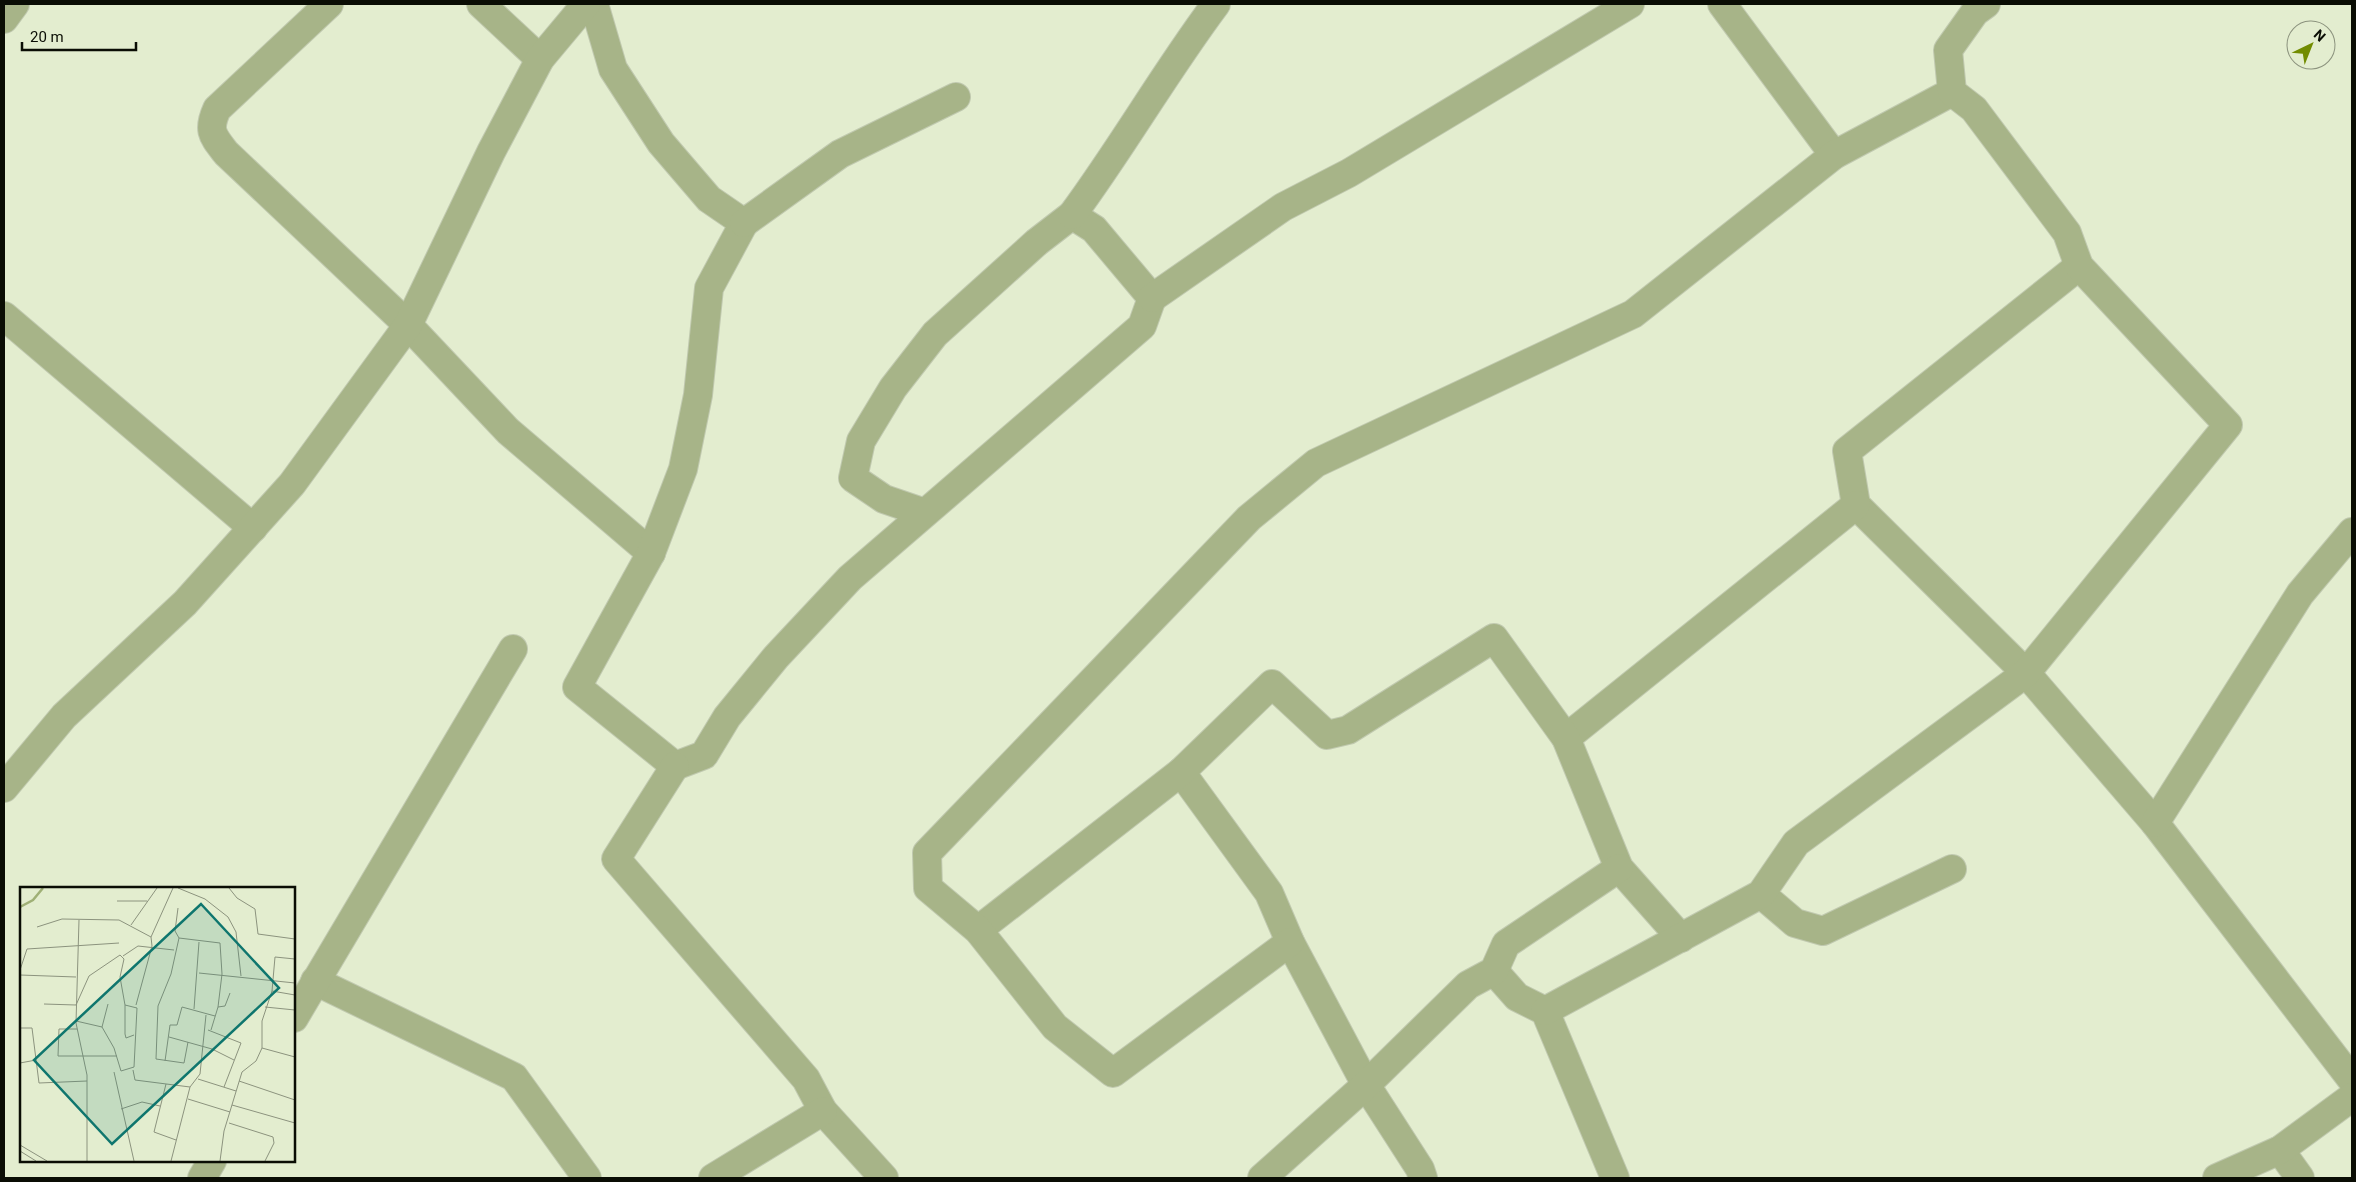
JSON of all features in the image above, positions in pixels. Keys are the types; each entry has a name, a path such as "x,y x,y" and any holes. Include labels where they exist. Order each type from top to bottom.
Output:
{"street":[{"path":"330,4 218,109 212,122 212,135 226,153 408,326 508,431 651,553"},
{"path":"481,4 540,59"},
{"path":"4,788 64,716 185,603 292,484 408,326 490,152 540,59 586,4"},
{"path":"594,4 613,69 661,144 709,199 744,223"},
{"path":"925,513 884,498 853,478 861,441 893,388 935,334 1036,242 1072,215 1106,169 1184,46 1216,4"},
{"path":"884,1178 823,1111 806,1079 616,859 676,766 704,754 727,717 776,657 850,578 1142,326 1152,298 1283,207 1349,174 1630,4"},
{"path":"1722,4 1834,155"},
{"path":"1545,1011 1761,894 1796,842 2026,673 2228,425 2079,266 2067,233 1974,109 1952,92 1948,50 1975,12 1986,4"},
{"path":"1290,942 1113,1073 1055,1027 978,930 928,888 927,853 1248,518 1316,463 1633,314 1834,155 1952,92"},
{"path":"676,766 577,687 651,553 683,469 698,395 709,288 744,223 840,154 956,97"},
{"path":"1072,215 1094,229 1152,298"},
{"path":"2079,266 1847,451 1856,505 2026,673 2155,823 2352,1080"},
{"path":"4,316 253,528"},
{"path":"1566,738 1856,505"},
{"path":"2155,823 2300,594 2352,532"},
{"path":"978,930 1181,772 1272,684 1327,735 1348,730 1494,638 1566,738 1619,868 1681,938"},
{"path":"295,1016 513,649"},
{"path":"1181,772 1269,893 1290,942 1366,1085 1420,1168 1423,1178"},
{"path":"1262,1178 1366,1085 1468,985 1494,971 1506,944 1619,868"},
{"path":"1761,894 1795,922 1823,931 1952,869"},
{"path":"1494,971 1516,997 1545,1011 1615,1178"},
{"path":"315,980 514,1077 588,1178"},
{"path":"2218,1178 2280,1150 2352,1097"},
{"path":"712,1178 823,1111"},
{"path":"2280,1150 2300,1178"},
{"path":"202,1178 211,1162"}]}
